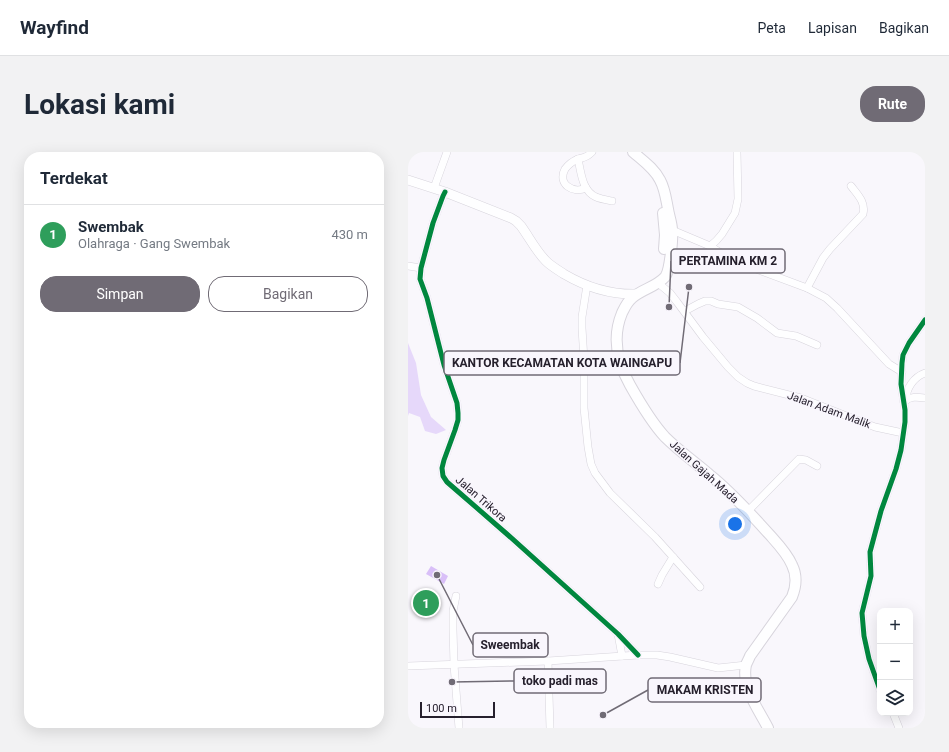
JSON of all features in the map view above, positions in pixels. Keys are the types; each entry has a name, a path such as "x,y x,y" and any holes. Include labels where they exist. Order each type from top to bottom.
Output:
{"highway":[{"path":"626,152 647,170 655,181 660,192 665,235 660,282"},
{"path":"633,152 652,169 660,179 666,196 672,230 668,272 660,282"},
{"name":"Jalan Gajah Mada","path":"660,282 632,298 625,306 620,318 616,347 622,369 629,384 650,418 664,436 721,485 748,511 780,546 788,557 795,571 795,586 792,597 750,656 746,665"},
{"path":"746,665 748,687 768,728"}],"main road":[{"path":"408,180 434,188 444,194"},
{"path":"408,185 444,194 511,218 521,226 546,261 556,269 587,287 619,299 625,306"},
{"path":"587,287 638,294"}],"street":[{"path":"434,188 447,152"},
{"path":"586,188 577,190 567,187 565,184 564,174 569,164 586,157 592,152"},
{"path":"710,246 722,234 735,212 738,198 737,152"},
{"path":"578,159 586,188 596,197 612,201"},
{"path":"806,288 823,258 863,214 864,204 851,186"},
{"name":"Jalan Trikora","path":"444,194 433,224 420,279 427,298 458,412 458,420 442,468 443,476 447,482 486,519 573,592 638,655"},
{"path":"672,230 710,246 732,260 806,288 826,298 889,364 902,372"},
{"path":"408,266 422,268"},
{"name":"Jalan Adam Malik","path":"660,282 685,311 703,337 728,367 738,377 747,383 801,398 875,427 903,433"},
{"path":"587,287 582,317 582,328 584,408 591,464 595,473 610,493 652,534 700,587"},
{"path":"685,311 705,301 738,307 757,318 777,333 796,336 817,345"},
{"path":"905,401 901,384 903,355 909,343 925,320"},
{"path":"877,682 869,659 864,636 862,613 872,576 870,552 881,511 899,462 905,422 906,393 915,379 925,373"},
{"path":"905,401 913,397 925,398"},
{"path":"748,511 799,459 806,460 817,466"},
{"path":"658,584 673,557"},
{"path":"456,596 453,611 454,665 459,728"},
{"path":"618,634 622,656"},
{"path":"408,666 548,661 638,655 670,657 718,668 746,665"},
{"path":"548,661 550,728"},
{"path":"894,716 898,728"}],"shaded area":[{"path":"408,343 416,363 421,395 431,417 446,430 436,434 425,431 420,417 409,413 408,416"},
{"path":"431,566 448,576 444,584 426,574"}],"cycle path":[{"path":"445,192 433,223 421,268 420,279 427,298 444,365 457,403 458,420 444,460 442,468 443,476 447,482 618,634 638,655"},
{"path":"877,682 869,659 864,636 862,613 871,576 870,552 881,511 901,450 905,422 905,410 901,384 903,355 909,343 925,320"}],"place":[{"name":"KANTOR KECAMATAN KOTA WAINGAPU","path":"689,287"},
{"name":"PERTAMINA KM 2","path":"669,307"},
{"name":"Sweembak","path":"437,575"},
{"name":"Swembak","path":"426,603"},
{"name":"toko padi mas","path":"452,682"},
{"name":"MAKAM KRISTEN","path":"603,715"}]}
